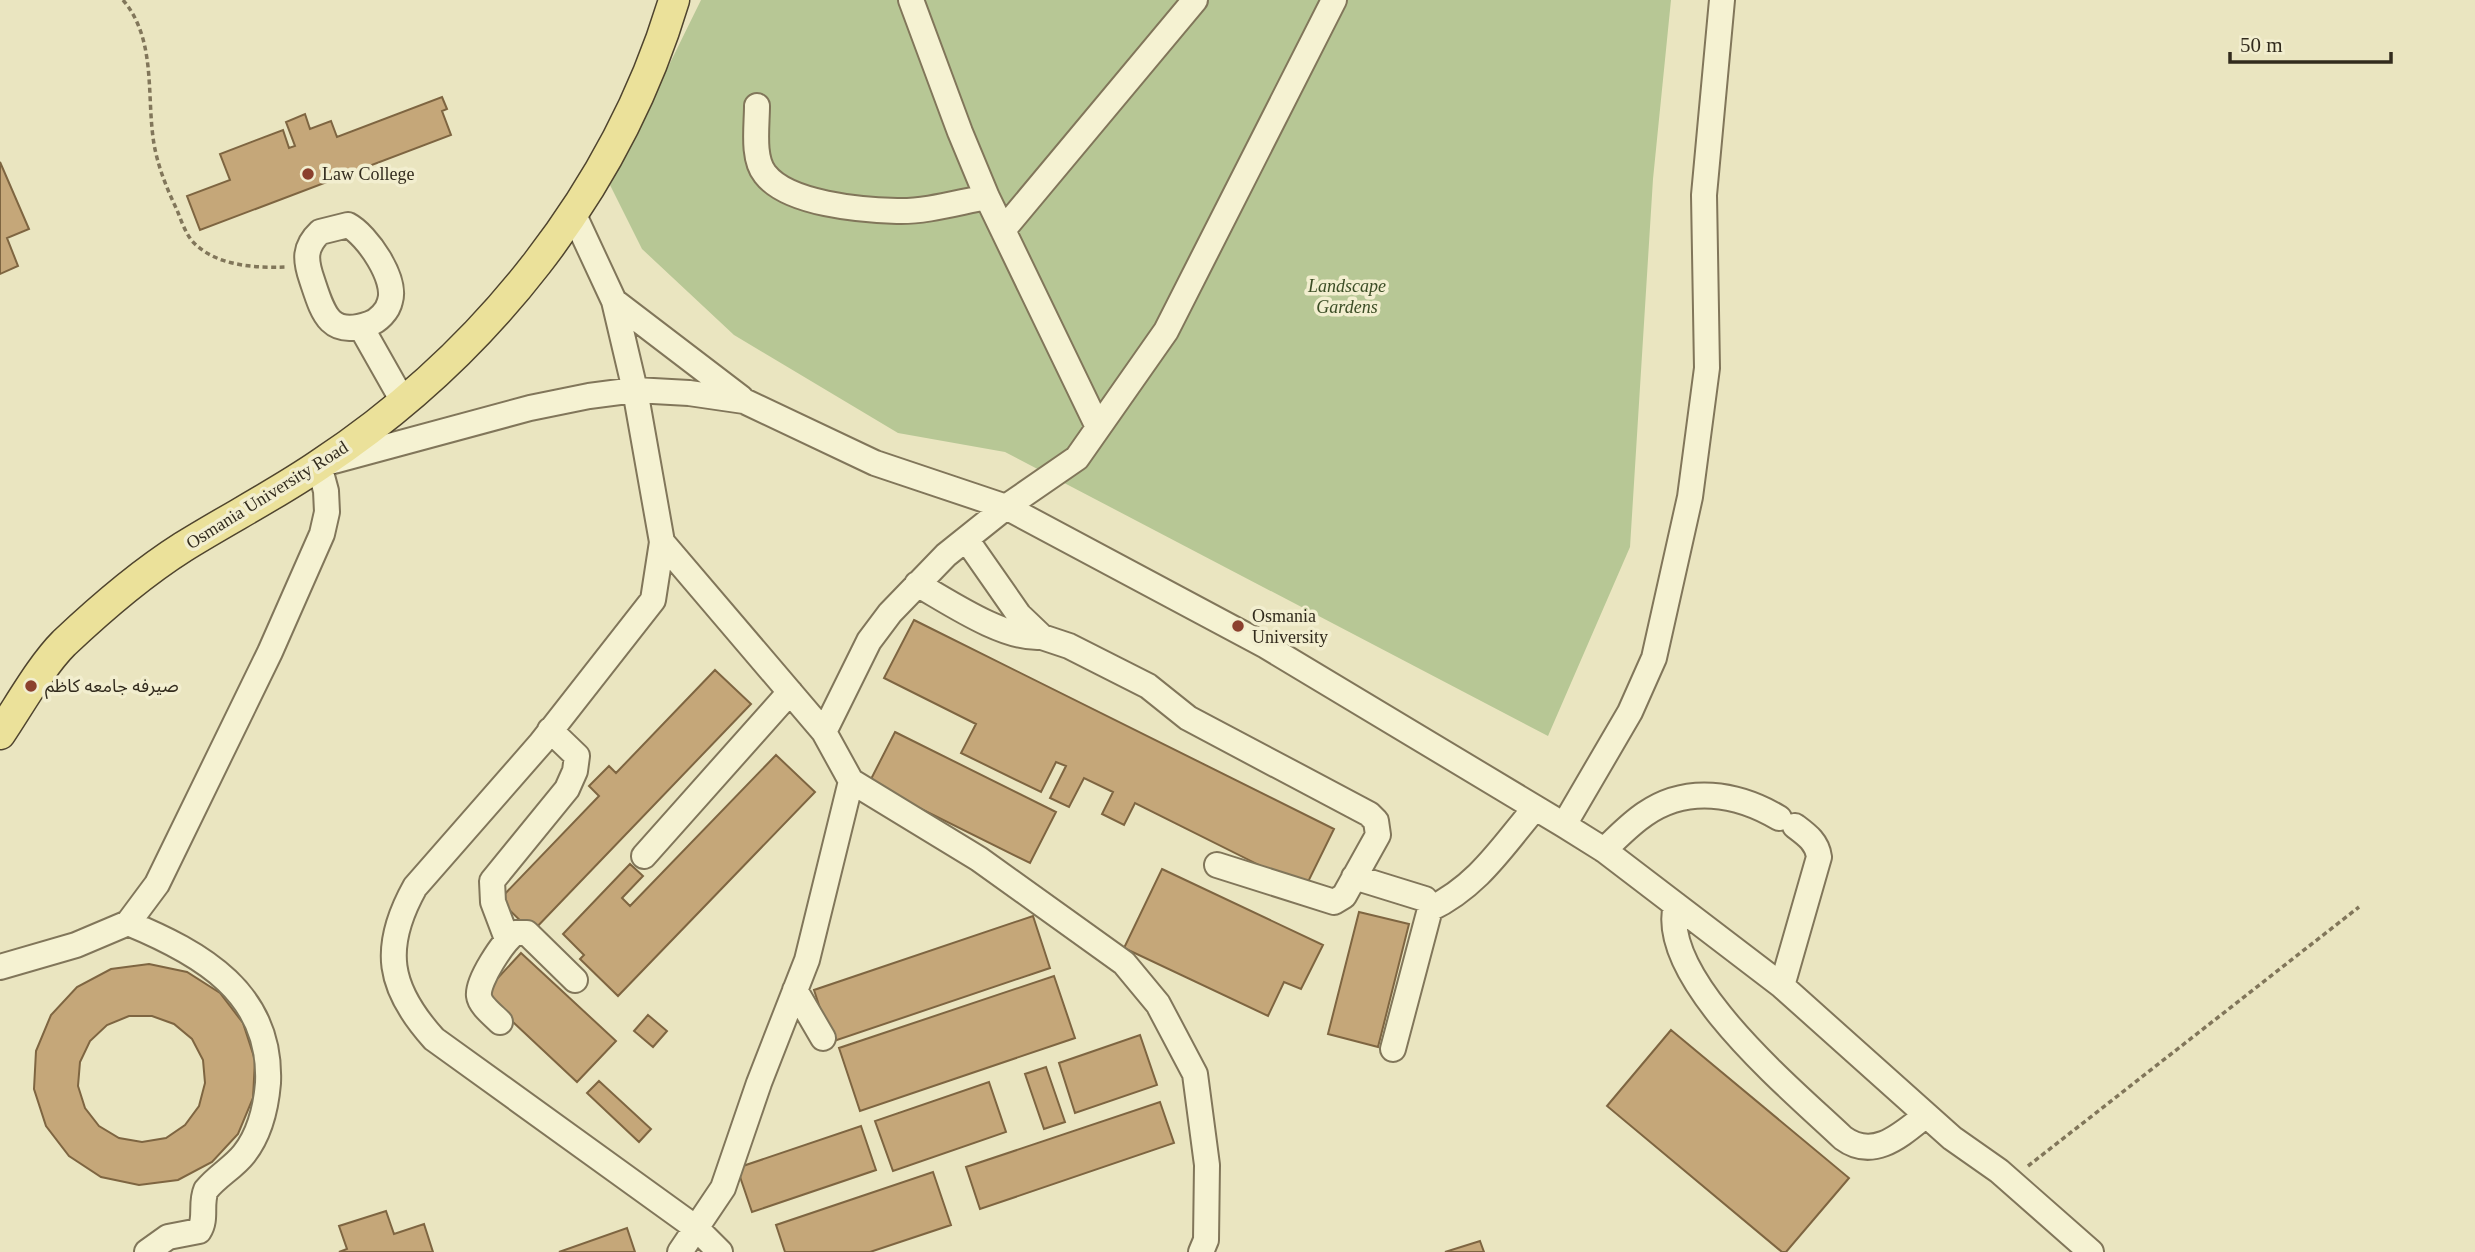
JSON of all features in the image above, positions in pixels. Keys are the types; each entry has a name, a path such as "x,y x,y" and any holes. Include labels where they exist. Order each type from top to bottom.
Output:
{"main road":[{"name":"Osmania University Road","path":"0,734 62,645 181,548 319,466 404,402 495,315 574,215 660,46 674,0"}],"street":[{"path":"911,0 987,197 1098,427"},
{"path":"1003,230 1195,0"},
{"path":"824,732 869,641 917,584 1006,507 1076,458 1166,331 1334,0"},
{"path":"1564,825 1630,712 1654,658 1690,497 1707,368 1704,195 1723,0"},
{"path":"757,106 758,158 764,174 778,186 806,200 898,212 987,197"},
{"path":"574,215 614,301 635,390 662,542 653,600 550,730 415,887 396,932 392,953 394,973 403,999 434,1039 696,1228 720,1252"},
{"path":"348,225 360,232 392,288 386,311 375,322 348,330 328,319 307,265 307,251 320,232 348,225"},
{"path":"614,301 744,401 875,463 1006,507 1266,646 1604,850 1782,986 1926,1115 2010,1180 2091,1252"},
{"path":"361,327 404,402"},
{"path":"0,967 76,945 128,923 158,884 270,652 322,534 327,502 319,466 530,408 635,390 744,401"},
{"path":"966,539 1019,615 1042,637"},
{"path":"662,542 824,732 851,780 979,859 1124,963 1158,1004 1195,1074 1207,1165 1206,1240 1201,1252"},
{"path":"917,584 981,620 1029,638 1042,637 1069,646 1148,686 1188,718 1369,814 1376,821 1378,835 1340,900 1326,902 1217,865"},
{"path":"644,856 790,692"},
{"path":"507,939 493,902 492,881 567,789 575,771 577,756 550,730"},
{"path":"680,1252 723,1188 759,1083 807,960 851,780"},
{"path":"1604,850 1645,813 1693,796 1726,795 1758,805 1811,839 1818,848 1819,857 1782,986"},
{"path":"1430,909 1458,895 1472,883 1535,808"},
{"path":"1354,877 1425,899 1430,909 1393,1049"},
{"path":"1676,905 1674,926 1679,944 1711,1004 1733,1034 1843,1138 1856,1147 1866,1148 1887,1143 1926,1115"},
{"path":"128,923 157,935 202,961 241,994 257,1018 265,1041 268,1072 267,1101 259,1125 245,1153 206,1190 202,1198 203,1225 199,1231 168,1237 147,1252"},
{"path":"500,1022 478,997 497,952 507,939 520,932 527,933 575,980"},
{"path":"796,989 823,1038"}],"path":[{"path":"123,0 134,13 145,40 154,145 166,187 194,243 217,258 240,265 307,265"},
{"path":"2010,1180 2358,906"}],"green space":[{"name":"Landscape Gardens","path":"701,0 1671,0 1653,179 1630,547 1548,736 1005,452 898,433 734,335 642,249 610,185"}],"building":[{"path":"442,97 447,109 442,111 451,135 200,230 187,196 230,180 220,154 283,130 289,148 295,146 286,122 305,114 310,129 331,121 337,137"},
{"path":"0,162 29,229 7,238 18,266 0,274"},
{"path":"914,620 1334,829 1305,888 1135,803 1124,825 1102,814 1113,792 1084,778 1069,807 1050,798 1066,766 1056,762 1041,792 961,753 976,724 884,678"},
{"path":"715,670 751,704 532,932 499,900 599,796 589,786 609,766 616,773"},
{"path":"895,732 1056,812 1030,863 869,783"},
{"path":"776,755 815,792 618,996 580,959 584,955 563,934 630,864 643,876 622,898 630,906"},
{"path":"1162,869 1323,945 1301,989 1284,982 1268,1016 1124,948"},
{"path":"1359,912 1409,924 1378,1047 1328,1034"},
{"path":"1033,916 1050,968 831,1042 814,990"},
{"path":"521,953 616,1041 577,1082 483,994"},
{"path":"149,964 187,972 220,993 243,1023 255,1060 253,1098 238,1134 212,1162 178,1180 139,1185 101,1177 69,1156 46,1126 34,1089 36,1051 51,1015 77,987 111,969","holes":["129,1016 152,1016 174,1024 192,1039 203,1060 205,1083 199,1106 185,1125 166,1138 142,1142 119,1138 99,1126 85,1108 78,1086 80,1062 90,1041 107,1025"]},
{"path":"1054,976 1075,1038 860,1111 839,1048"},
{"path":"648,1015 667,1031 653,1047 634,1031"},
{"path":"1671,1030 1849,1178 1786,1252 1782,1252 1607,1106"},
{"path":"1140,1035 1157,1085 1075,1113 1059,1063"},
{"path":"1046,1067 1065,1122 1044,1129 1025,1074"},
{"path":"599,1081 651,1129 639,1142 587,1093"},
{"path":"989,1082 1006,1132 893,1171 875,1121"},
{"path":"1160,1102 1174,1143 980,1209 966,1167"},
{"path":"861,1126 876,1170 752,1212 737,1168"},
{"path":"933,1172 951,1225 870,1252 785,1252 776,1225"},
{"path":"386,1211 394,1234 424,1224 433,1252 339,1252 347,1249 339,1226"},
{"path":"627,1228 635,1252 559,1252"},
{"path":"1480,1241 1484,1252 1445,1252"}],"place":[{"name":"Law College","path":"308,174"},
{"name":"Osmania University","path":"1238,626"},
{"name":"صيرفه جامعه كاظم","path":"31,686"}]}
